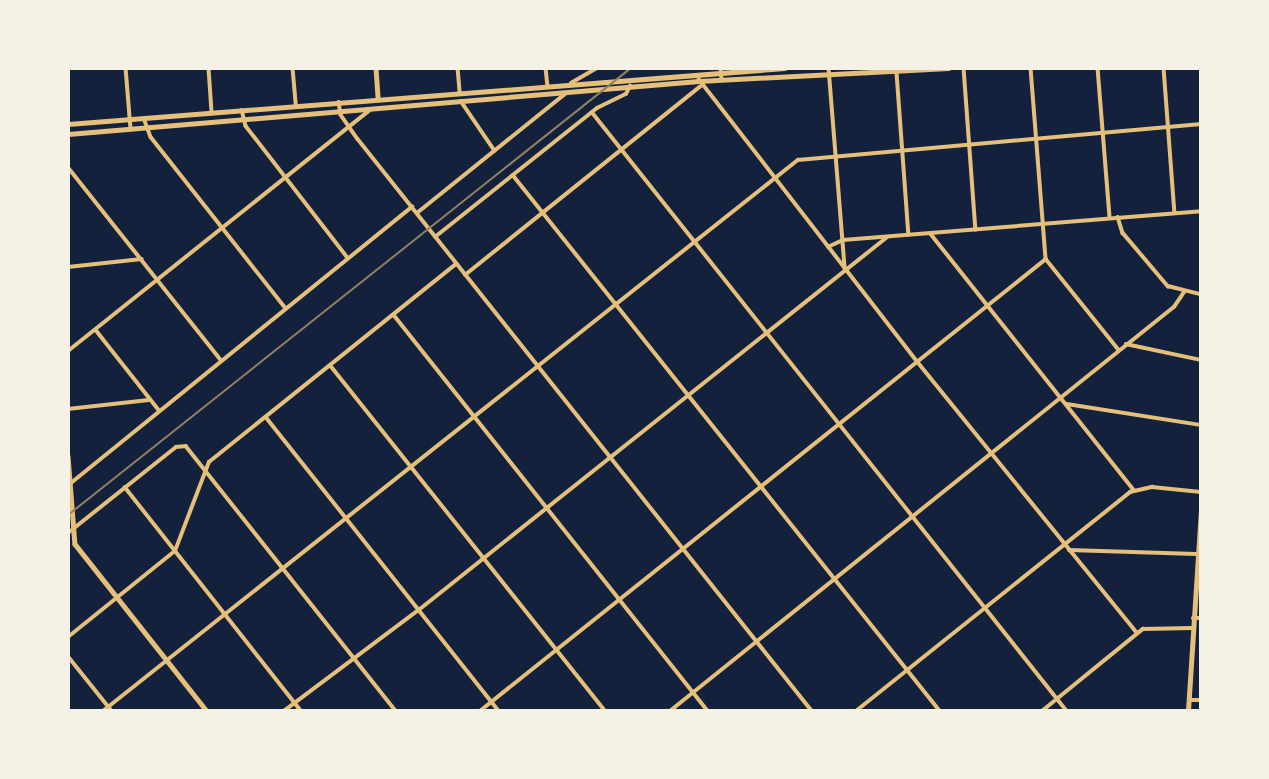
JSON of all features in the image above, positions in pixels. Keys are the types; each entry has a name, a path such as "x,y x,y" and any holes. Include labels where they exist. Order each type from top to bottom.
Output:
{"main road":[{"path":"68,124 296,105 373,107 548,85 721,70 785,68"},
{"path":"68,134 243,118 379,99 549,93 630,86 699,84 829,72 897,73 949,68"}],"street":[{"path":"125,68 131,129"},
{"path":"209,68 212,112"},
{"path":"293,68 296,105"},
{"path":"376,68 379,99"},
{"path":"458,68 460,96 495,151"},
{"path":"546,68 552,105"},
{"path":"571,83 597,68"},
{"path":"964,68 976,231"},
{"path":"1031,68 1046,259 1119,350"},
{"path":"1098,68 1110,218"},
{"path":"1164,68 1175,213"},
{"path":"721,70 722,80"},
{"path":"829,72 845,270"},
{"path":"897,73 909,235"},
{"path":"698,74 699,84 773,179 1137,634"},
{"path":"465,275 699,84"},
{"path":"435,237 592,112 626,94 630,86"},
{"path":"417,213 567,92"},
{"path":"340,106 349,127 812,711"},
{"path":"68,351 373,107"},
{"path":"242,110 243,118 348,258"},
{"path":"592,112 1067,711"},
{"path":"144,118 145,128 285,307"},
{"path":"103,711 802,158 1201,124"},
{"path":"68,167 220,359"},
{"path":"513,175 940,711"},
{"path":"69,484 220,359 412,207"},
{"path":"828,247 843,240 1201,211"},
{"path":"1118,217 1123,233 1168,286 1201,294"},
{"path":"931,234 1134,490"},
{"path":"284,711 420,609 886,238"},
{"path":"68,267 142,259"},
{"path":"480,711 1046,259"},
{"path":"68,637 175,551 204,467 456,264"},
{"path":"670,711 1174,307 1184,292"},
{"path":"394,315 708,711"},
{"path":"96,330 159,410"},
{"path":"1126,344 1201,360"},
{"path":"331,366 605,711"},
{"path":"68,409 150,400"},
{"path":"1067,404 1201,425"},
{"path":"265,417 499,711"},
{"path":"70,531 180,446 188,448 396,711"},
{"path":"68,456 70,531 75,544 207,711"},
{"path":"125,487 301,711"},
{"path":"856,711 1134,490 1201,492"},
{"path":"1188,711 1201,509"},
{"path":"1069,550 1196,554"},
{"path":"1193,618 1201,618"},
{"path":"1042,711 1137,634 1148,628 1192,628"},
{"path":"68,656 110,708"},
{"path":"1189,700 1201,700"}],"railway":[{"path":"68,515 631,68"}]}
